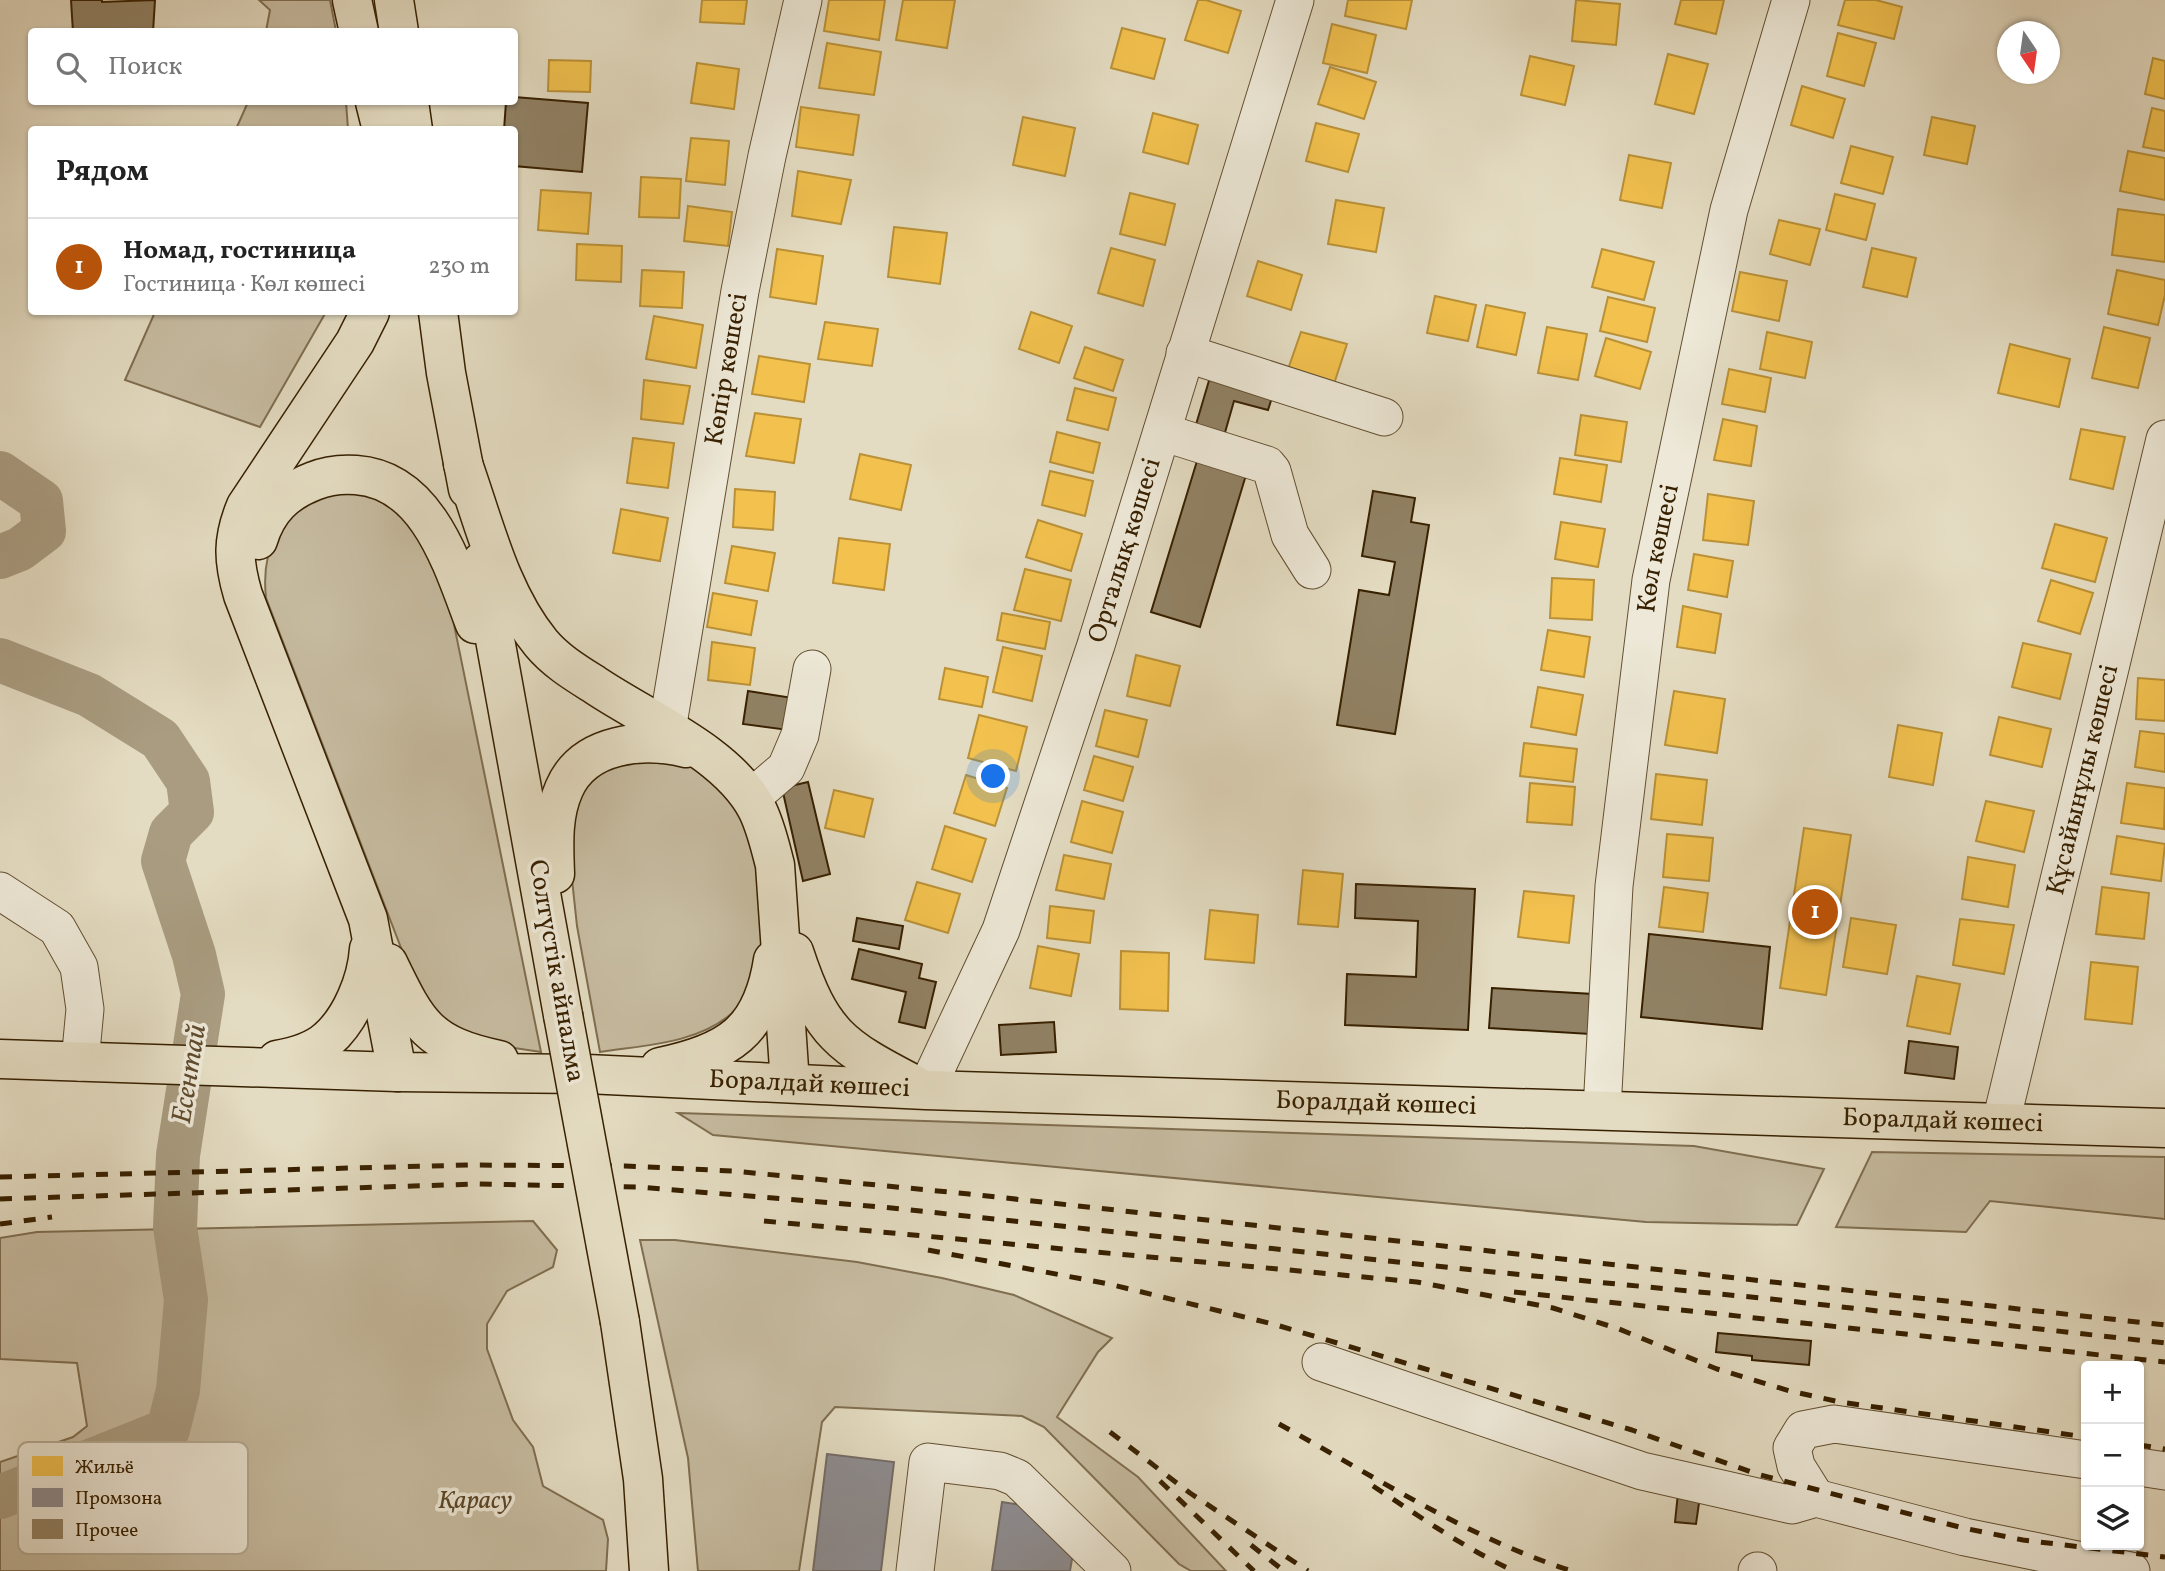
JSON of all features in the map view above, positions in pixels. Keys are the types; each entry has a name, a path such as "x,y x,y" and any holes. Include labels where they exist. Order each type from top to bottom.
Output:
{"main road":[{"path":"352,0 358,28"},
{"path":"394,0 398,28"},
{"path":"373,105 373,126"},
{"path":"374,105 381,126"},
{"path":"410,105 413,126"},
{"path":"368,315 355,341 246,506 237,527 234,545 238,577 257,629 368,919 411,1009 434,1037 449,1046 477,1056 574,1074 648,1069 685,1062 716,1050 735,1038 752,1021 766,996 773,958 778,895"},
{"name":"Солтүстік айналма","path":"431,315 446,373"},
{"name":"Солтүстік айналма","path":"438,315 446,373 620,1322 643,1479 649,1571"},
{"path":"463,464 496,558 515,602 542,644 562,663 666,736 711,757 740,783 751,798 770,842 778,895 790,1083"},
{"path":"257,629 251,580 253,560 272,508 292,490 318,479 346,474 371,476 404,493 435,532 451,562 509,712"},
{"path":"560,999 554,841 556,816 564,788 572,774 598,754 666,736"},
{"path":"778,895 803,981 823,1021 839,1039 856,1052 926,1090"},
{"path":"0,1059 237,1066 286,1059 317,1048 342,1024 353,1005 365,974 370,943 368,919"},
{"path":"368,919 397,1072"},
{"name":"Боралдай көшесі","path":"237,1066 397,1072 574,1074 926,1090 2165,1128"}],"street":[{"name":"Көпір көшесі","path":"666,736 740,291 766,156 803,0"},
{"name":"Орталық көшесі","path":"926,1090 1001,930 1096,645 1295,0"},
{"name":"Көл көшесі","path":"1602,1110 1615,886 1651,580 1728,210 1791,0"},
{"path":"1185,353 1384,416"},
{"path":"1163,432 1267,465 1290,535 1312,570"},
{"name":"Құсайынұлы көшесі","path":"2001,1122 2165,439"},
{"path":"751,798 786,768 800,735 812,669"},
{"path":"0,891 57,928 79,967 85,1009 80,1062"},
{"path":"1321,1362 1642,1471 1792,1505 1816,1498 1965,1537 2131,1571"},
{"path":"1816,1498 1796,1466 1792,1448 1803,1430 1835,1424 2081,1459"},
{"path":"915,1571 928,1462 1000,1471 1017,1478 1112,1571"},
{"path":"2144,1468 2165,1471"}],"green space":[{"path":"259,0 330,0 335,28 267,28 270,10"},
{"path":"247,105 346,105 348,126 237,126"},
{"path":"154,315 324,315 260,427 125,380"},
{"path":"372,493 405,511 447,590 541,1052 482,1043 456,1035 415,984 266,598 265,581 270,548 285,520 311,500 328,494"},
{"path":"624,757 687,763 697,767 728,798 748,828 755,849 760,873 764,925 755,976 745,997 731,1014 702,1032 669,1042 600,1052 577,926 569,851 575,797 602,767"},
{"path":"678,1113 1694,1146 1824,1169 1797,1225 1646,1222 713,1135"},
{"path":"1872,1152 2165,1157 2165,1219 1990,1201 1966,1232 1836,1227"},
{"name":"Қарасу","path":"533,1221 557,1250 553,1267 507,1291 487,1324 487,1349 513,1420 533,1447 543,1486 603,1520 608,1539 606,1571 0,1571 0,1462 18,1456 18,1554 248,1554 248,1442 58,1442 73,1437 87,1426 77,1363 0,1359 0,1238 37,1232"},
{"path":"640,1240 675,1240 857,1262 942,1278 1014,1295 1112,1338 1098,1352 1057,1417 1138,1477 1226,1571 1191,1571 1179,1564 1044,1427 1022,1416 835,1407 822,1422 799,1571 698,1571 688,1458"}],"building: Жильё":[{"path":"702,0 747,0 744,24 700,22"},
{"path":"829,0 885,0 879,40 824,31"},
{"path":"903,0 955,0 947,48 896,40"},
{"path":"1198,0 1241,11 1228,53 1185,40"},
{"path":"1348,0 1412,0 1406,29 1345,16"},
{"path":"1576,0 1620,4 1616,45 1572,41"},
{"path":"1681,0 1724,0 1716,34 1675,24"},
{"path":"1845,0 1876,0 1902,7 1894,39 1838,25"},
{"path":"1332,24 1376,35 1367,73 1323,63"},
{"path":"1122,28 1165,39 1154,79 1111,68"},
{"path":"1838,33 1876,43 1864,86 1827,76"},
{"path":"827,43 881,52 874,95 819,88"},
{"path":"1668,54 1708,64 1694,114 1655,104"},
{"path":"1530,56 1574,66 1565,105 1521,95"},
{"path":"2153,58 2165,61 2165,99 2145,94"},
{"path":"549,60 591,61 590,92 548,91"},
{"path":"697,63 739,69 734,109 691,103"},
{"path":"1330,67 1376,82 1364,119 1318,104"},
{"path":"1802,86 1845,99 1833,138 1791,125"},
{"path":"801,107 859,115 853,155 796,147"},
{"path":"2152,108 2165,111 2165,151 2143,147"},
{"path":"1153,113 1198,125 1188,164 1143,152"},
{"path":"1023,117 1075,128 1065,176 1013,165"},
{"path":"1932,117 1975,126 1967,164 1924,155"},
{"path":"1316,123 1359,134 1348,172 1306,161"},
{"path":"691,138 729,141 725,185 686,181"},
{"path":"1851,146 1893,157 1883,194 1841,183"},
{"path":"2128,151 2165,158 2165,200 2120,191"},
{"path":"1629,155 1671,163 1662,208 1620,200"},
{"path":"798,171 851,180 841,224 792,216"},
{"path":"641,177 681,179 679,218 639,217"},
{"path":"541,190 591,193 588,234 538,230"},
{"path":"1130,193 1175,204 1165,245 1120,234"},
{"path":"1835,194 1875,204 1866,240 1826,230"},
{"path":"1336,200 1384,208 1376,252 1328,244"},
{"path":"688,206 732,212 728,246 684,241"},
{"path":"2118,209 2165,215 2165,262 2112,255"},
{"path":"1779,220 1820,229 1810,265 1770,254"},
{"path":"894,227 947,233 940,284 888,277"},
{"path":"577,244 622,246 621,282 576,280"},
{"path":"1111,248 1155,260 1143,306 1098,293"},
{"path":"1872,248 1916,258 1907,297 1863,287"},
{"path":"777,249 823,256 816,304 770,297"},
{"path":"1602,249 1654,262 1644,300 1592,287"},
{"path":"1258,261 1302,275 1291,310 1247,296"},
{"path":"642,270 684,272 682,308 640,306"},
{"path":"2117,270 2165,280 2165,295 2158,325 2108,314"},
{"path":"1740,272 1787,281 1779,321 1732,311"},
{"path":"1435,296 1476,305 1468,341 1427,333"},
{"path":"1608,297 1655,308 1647,342 1600,331"},
{"path":"1486,305 1525,313 1516,355 1477,347"},
{"path":"1031,312 1072,326 1059,363 1019,349"},
{"path":"654,316 703,325 696,368 646,359"},
{"path":"825,322 878,329 872,366 818,359"},
{"path":"1547,327 1587,334 1578,380 1538,373"},
{"path":"2104,327 2150,338 2138,388 2092,378"},
{"path":"1301,332 1347,344 1333,387 1287,372"},
{"path":"1767,332 1812,342 1805,378 1760,369"},
{"path":"1606,338 1651,352 1640,389 1595,376"},
{"path":"2010,344 2070,359 2059,407 1998,393"},
{"path":"1085,347 1123,360 1113,391 1074,378"},
{"path":"759,356 810,364 804,402 752,394"},
{"path":"1729,369 1771,378 1765,412 1722,404"},
{"path":"644,380 690,386 683,424 641,419"},
{"path":"1075,388 1116,398 1108,430 1067,420"},
{"path":"755,413 801,419 794,463 746,456"},
{"path":"1581,415 1627,422 1621,462 1575,455"},
{"path":"1723,419 1757,426 1751,466 1714,460"},
{"path":"2081,429 2125,437 2113,489 2070,479"},
{"path":"1057,432 1100,443 1093,473 1050,462"},
{"path":"633,438 674,443 668,488 627,483"},
{"path":"860,454 911,465 901,510 850,499"},
{"path":"1560,458 1607,465 1601,502 1554,494"},
{"path":"1050,471 1093,481 1085,516 1042,505"},
{"path":"735,489 775,492 773,530 733,527"},
{"path":"1708,494 1754,501 1748,545 1703,540"},
{"path":"621,509 668,518 660,561 613,553"},
{"path":"1038,520 1082,534 1071,571 1026,557"},
{"path":"1561,522 1605,529 1598,567 1555,559"},
{"path":"2055,524 2107,538 2095,582 2042,568"},
{"path":"839,538 890,544 884,590 833,583"},
{"path":"732,546 775,553 768,591 725,583"},
{"path":"1694,554 1733,561 1727,597 1688,590"},
{"path":"1025,569 1071,580 1061,621 1014,610"},
{"path":"1552,578 1594,580 1592,620 1550,618"},
{"path":"2051,580 2093,593 2080,634 2038,621"},
{"path":"713,593 757,601 751,635 707,627"},
{"path":"1683,606 1721,614 1715,653 1677,647"},
{"path":"1002,613 1050,622 1045,649 997,640"},
{"path":"1548,630 1590,637 1584,677 1541,670"},
{"path":"712,642 755,648 750,685 708,680"},
{"path":"2023,643 2071,654 2060,699 2012,687"},
{"path":"1003,647 1042,656 1032,701 993,692"},
{"path":"1136,655 1180,666 1170,706 1127,696"},
{"path":"945,668 988,677 982,707 939,699"},
{"path":"2138,678 2165,680 2165,721 2136,719"},
{"path":"1538,687 1583,695 1576,735 1531,727"},
{"path":"1674,691 1725,699 1717,753 1665,745"},
{"path":"1105,710 1147,720 1138,757 1096,746"},
{"path":"979,715 1027,727 1016,771 968,758"},
{"path":"1999,717 2051,729 2042,767 1990,755"},
{"path":"1898,725 1942,733 1933,785 1889,777"},
{"path":"2140,731 2165,734 2165,772 2135,767"},
{"path":"1524,743 1577,749 1573,782 1520,776"},
{"path":"1094,756 1133,767 1123,801 1084,790"},
{"path":"1656,774 1707,780 1702,825 1651,819"},
{"path":"966,775 1007,788 995,826 954,813"},
{"path":"1530,783 1575,787 1572,825 1527,822"},
{"path":"2127,783 2165,788 2164,829 2121,823"},
{"path":"834,790 873,799 864,837 825,828"},
{"path":"1082,801 1123,812 1112,853 1071,842"},
{"path":"1986,801 2034,811 2024,852 1976,841"},
{"path":"945,826 986,839 972,882 932,869"},
{"path":"1804,828 1851,835 1826,995 1780,988"},
{"path":"1667,834 1713,838 1709,881 1663,877"},
{"path":"2117,836 2165,844 2161,881 2111,874"},
{"path":"1064,855 1111,864 1104,899 1056,890"},
{"path":"1968,857 2015,865 2008,907 1962,899"},
{"path":"1303,870 1343,874 1338,927 1298,924"},
{"path":"917,882 960,894 948,933 905,920"},
{"path":"1664,887 1708,893 1703,932 1659,927"},
{"path":"2102,887 2149,893 2144,939 2096,934"},
{"path":"1524,891 1574,896 1569,943 1518,937"},
{"path":"1050,906 1094,911 1090,943 1047,938"},
{"path":"1210,910 1258,915 1254,963 1205,959"},
{"path":"1851,918 1896,925 1887,974 1843,967"},
{"path":"1960,919 2014,925 2004,974 1953,965"},
{"path":"1038,946 1079,954 1071,996 1030,988"},
{"path":"1121,951 1169,953 1168,1011 1120,1009"},
{"path":"2091,962 2138,967 2132,1024 2085,1019"},
{"path":"1917,976 1960,984 1950,1034 1907,1026"}],"building: Промзона":[{"path":"827,1454 894,1462 881,1571 813,1571"},
{"path":"1002,1502 1034,1507 1073,1553 1070,1571 992,1571"}],"building: Прочее":[{"path":"71,0 155,0 153,28 73,28"},
{"path":"518,97 588,103 582,172 518,166 518,126 504,126 506,105 518,105"},
{"path":"1213,367 1276,385 1268,410 1234,401 1224,436 1195,428"},
{"path":"1197,461 1246,475 1200,627 1151,612"},
{"path":"1373,491 1415,498 1411,522 1429,525 1395,734 1337,725 1359,590 1389,595 1395,562 1362,556"},
{"path":"748,691 793,698 788,730 743,724"},
{"path":"808,782 830,874 803,881 782,788"},
{"path":"1356,884 1475,889 1468,1030 1345,1025 1347,974 1416,977 1418,921 1355,918"},
{"path":"857,918 903,926 899,949 853,941"},
{"path":"1649,934 1770,947 1762,1029 1641,1017"},
{"path":"859,949 922,964 919,978 936,982 925,1028 899,1022 906,992 852,979"},
{"path":"1492,988 1593,994 1590,1034 1489,1028"},
{"path":"1054,1022 1056,1052 1001,1055 999,1025"},
{"path":"1909,1041 1958,1047 1954,1079 1905,1073"},
{"path":"1718,1333 1811,1341 1809,1365 1752,1360 1752,1356 1716,1352"},
{"path":"1678,1493 1700,1496 1696,1524 1675,1522"}],"waterway":[{"name":"Есентай","path":"0,473 41,501 44,531 20,549 0,557"},
{"name":"Есентай","path":"0,660 89,695 160,739 188,781 192,812 171,833 163,861 194,955 203,994 178,1155 175,1227 186,1300 178,1390 168,1430 138,1442"},
{"name":"Есентай","path":"0,1497 18,1490"}],"railway":[{"path":"0,1177 470,1165 625,1166 733,1171 969,1194 2165,1325"},
{"path":"0,1199 477,1184 639,1187 882,1207 1771,1299 2165,1343"},
{"path":"0,1224 52,1217"},
{"path":"764,1221 1417,1282 1553,1308 1619,1329 1717,1369 1790,1391 1840,1402 2081,1436"},
{"path":"928,1250 1109,1284 1273,1324 1632,1430 1757,1474 1963,1528 2023,1540 2165,1557"},
{"path":"1514,1292 2165,1362"},
{"path":"1279,1424 1459,1524 1572,1571"},
{"path":"1110,1432 1190,1493 1308,1571"},
{"path":"2144,1446 2165,1449"},
{"path":"1160,1481 1254,1571"},
{"path":"1373,1486 1460,1542 1514,1571"},
{"path":"1251,1545 1284,1571"}],"place":[{"name":"Номад, гостиница","path":"1815,912"}]}
